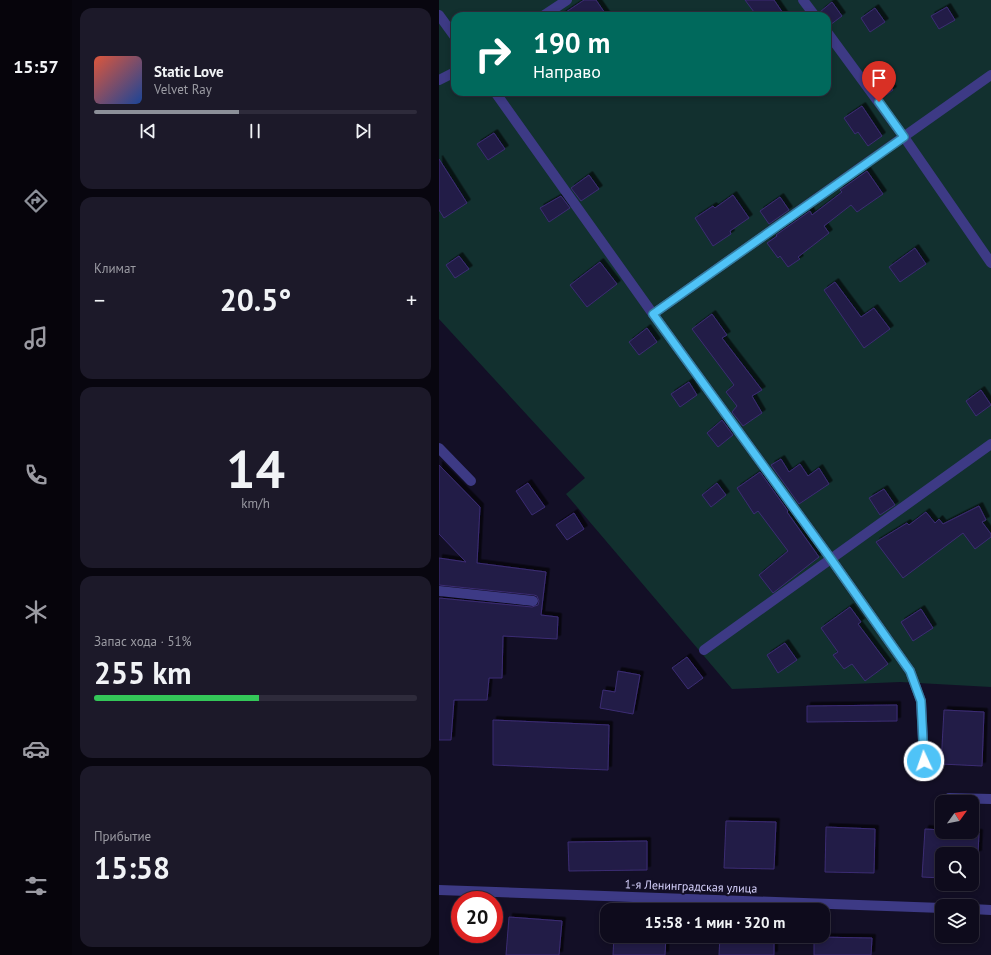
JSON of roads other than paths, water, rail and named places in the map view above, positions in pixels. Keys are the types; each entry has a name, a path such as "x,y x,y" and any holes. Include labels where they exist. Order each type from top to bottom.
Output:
{"street":[{"path":"549,12 567,0"},
{"path":"803,0 812,12"},
{"path":"439,15 451,32"},
{"path":"831,37 904,137 991,262"},
{"path":"439,80 451,74"},
{"path":"653,314 991,75"},
{"path":"498,96 910,671 921,701 924,761"},
{"path":"704,650 991,444"},
{"path":"439,448 471,481"},
{"path":"439,591 533,601"},
{"path":"979,799 991,799"},
{"name":"1-я Ленинградская улица","path":"439,890 935,908"},
{"path":"979,909 991,910"}]}
